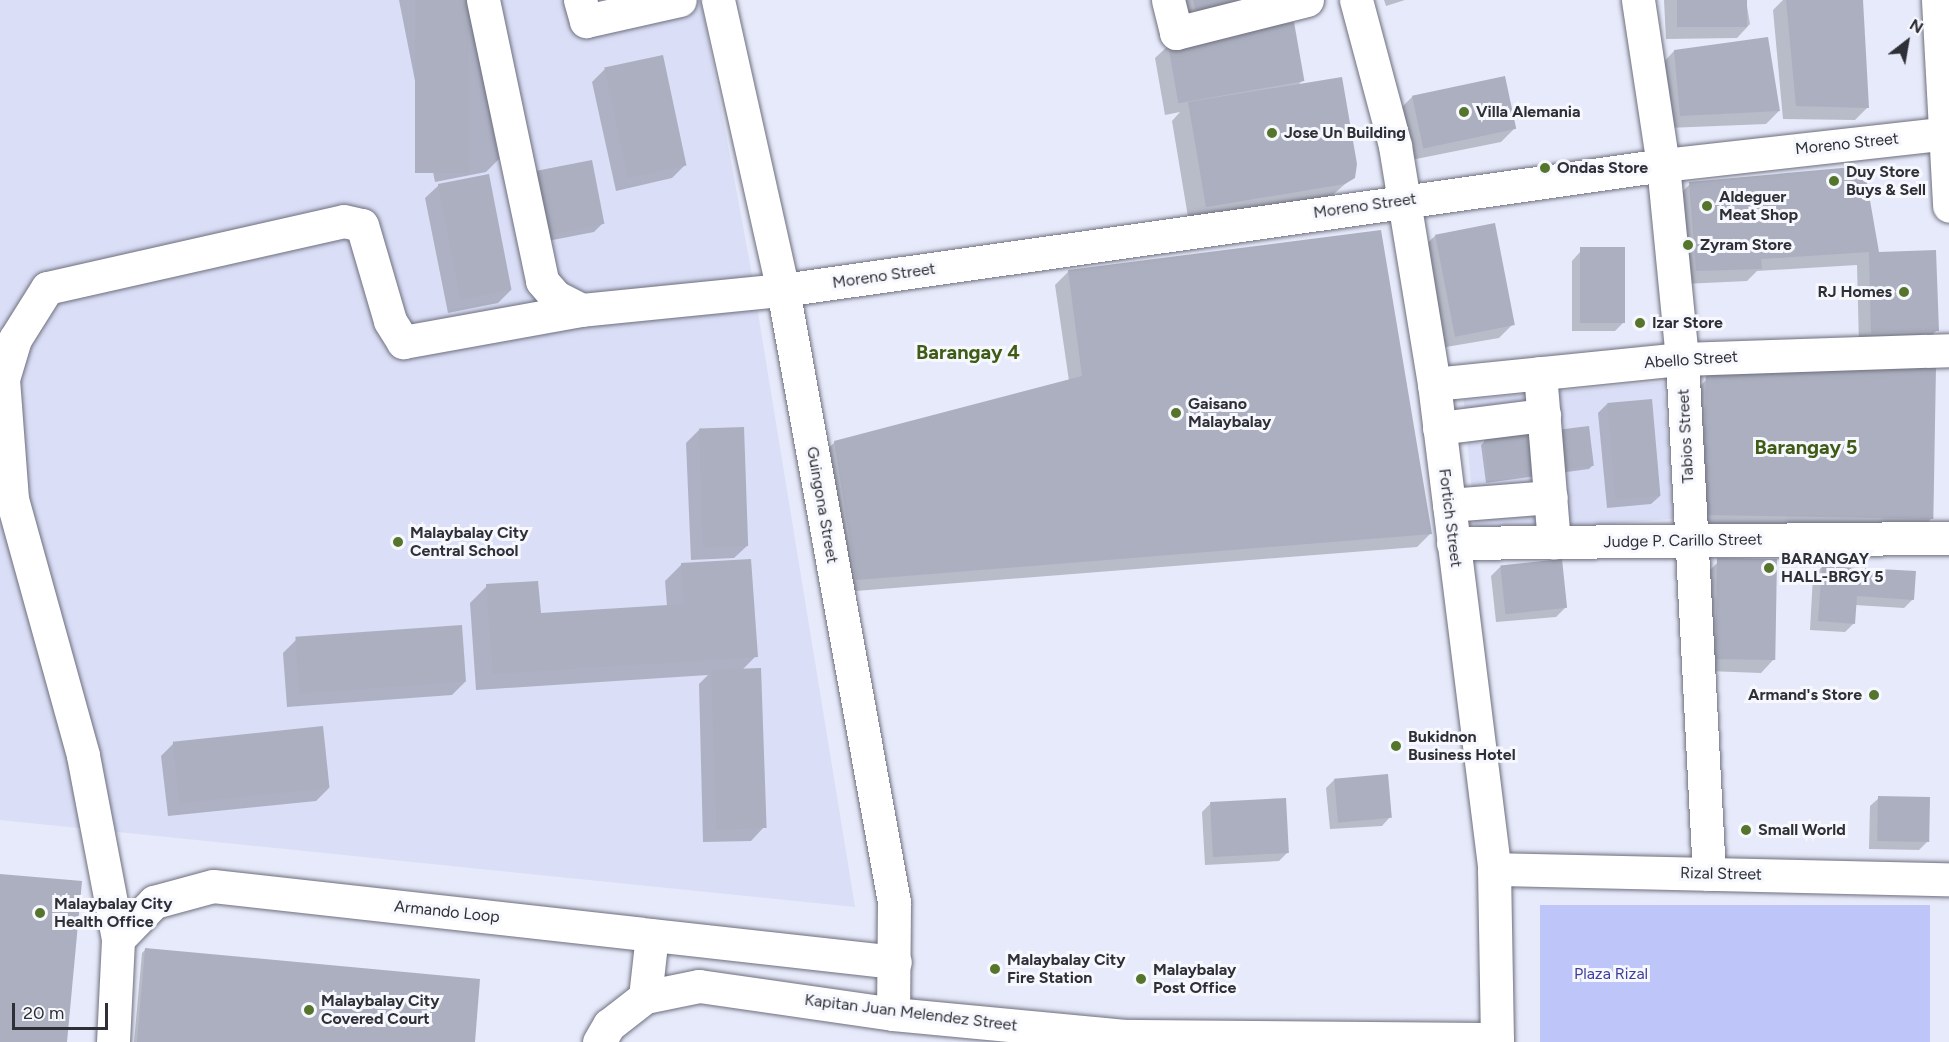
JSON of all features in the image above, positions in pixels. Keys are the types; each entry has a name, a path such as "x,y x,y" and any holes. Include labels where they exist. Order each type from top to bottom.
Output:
{"main road":[{"path":"483,0 543,281 556,297 581,310"},
{"path":"580,0 586,21 680,0"},
{"name":"Guingona Street","path":"718,0 783,290 894,902 896,962 893,1014"},
{"path":"1168,0 1176,33 1308,0"},
{"name":"Fortich Street","path":"1356,0 1383,90 1404,200 1434,384 1494,869 1497,1041"},
{"name":"Tabios Street","path":"1638,0 1663,165 1683,359 1709,874"},
{"path":"1938,0 1947,134 1949,206"},
{"name":"Moreno Street","path":"118,939 83,755 12,499 3,379 15,339 47,288 344,221 362,225 390,321 404,342 581,310 783,290 1663,165 1947,134"},
{"name":"Abello Street","path":"1434,384 1683,359 1949,350"},
{"path":"1540,373 1554,542"},
{"path":"1439,428 1544,415"},
{"path":"1449,505 1551,497"},
{"name":"Judge P. Carillo Street","path":"1454,543 1949,538"},
{"name":"Rizal Street","path":"1494,869 1949,879"},
{"name":"Armando Loop","path":"118,939 154,902 213,886 896,962"},
{"path":"645,997 652,935"},
{"path":"112,1042 118,939"},
{"name":"Kapitan Juan Melendez Street","path":"599,1042 609,1025 645,997 672,989 717,987 893,1014 1186,1039 1497,1041"}],"shaded area":[{"name":"Malaybalay City Central School","path":"0,0 701,0 750,264 855,907 0,820"},
{"path":"1663,382 1675,518 1476,536 1464,399"}],"green space":[{"name":"Plaza Rizal","path":"1540,905 1930,905 1930,1042 1540,1042"}],"building":[{"path":"415,0 469,0 469,173 415,173"},
{"path":"1193,0 1257,0 1197,16"},
{"path":"1677,0 1747,0 1747,27 1677,27"},
{"path":"1786,0 1863,0 1869,108 1796,106"},
{"path":"1294,22 1304,81 1178,103 1168,44"},
{"path":"1768,37 1780,111 1680,116 1674,50"},
{"path":"663,55 686,166 628,178 604,67"},
{"name":"Villa Alemania","path":"1505,76 1516,129 1423,149 1412,96"},
{"name":"Jose Un Building","path":"1342,77 1357,164 1355,178 1345,184 1206,207 1188,102"},
{"path":"592,160 604,224 546,235 533,171"},
{"path":"1864,166 1879,252 1936,250 1939,331 1871,333 1869,252 1761,259 1762,269 1696,271 1689,182"},
{"path":"489,174 512,290 460,300 438,184"},
{"path":"1495,223 1515,325 1455,337 1435,235"},
{"name":"Gaisano Malaybalay","path":"1381,230 1432,534 856,580 834,441 1082,376 1068,270"},
{"path":"1580,247 1625,247 1625,323 1580,323"},
{"path":"1706,362 1936,366 1933,519 1703,515"},
{"path":"1652,399 1660,496 1616,500 1607,403"},
{"path":"1589,426 1594,466 1489,479 1484,439"},
{"path":"744,427 748,546 703,547 699,429"},
{"path":"1717,558 1777,559 1775,660 1715,659"},
{"path":"751,559 758,657 493,674 486,584 538,581 541,613 684,604 681,563"},
{"path":"1562,559 1567,608 1505,614 1500,565"},
{"path":"1822,566 1916,571 1914,600 1857,596 1855,624 1818,621"},
{"path":"462,625 466,682 299,694 295,637"},
{"path":"761,668 767,828 717,830 711,670"},
{"path":"323,726 329,788 179,803 173,742"},
{"path":"1388,774 1392,818 1338,823 1334,779"},
{"path":"1878,796 1930,797 1929,842 1877,841"},
{"path":"1286,798 1289,853 1213,857 1210,802"},
{"name":"Malaybalay City Health Office","path":"0,874 82,881 67,1042 0,1042"},
{"name":"Malaybalay City Covered Court","path":"145,948 480,979 475,1042 137,1042"}],"place":[{"name":"Villa Alemania","path":"1464,112"},
{"name":"Jose Un Building","path":"1272,133"},
{"name":"Ondas Store","path":"1545,168"},
{"name":"Duy Store Buys & Sell","path":"1834,181"},
{"name":"Aldeguer Meat Shop","path":"1707,206"},
{"name":"Zyram Store","path":"1688,245"},
{"name":"RJ Homes","path":"1904,292"},
{"name":"Izar Store","path":"1640,323"},
{"name":"Gaisano Malaybalay","path":"1176,413"},
{"name":"Malaybalay City Central School","path":"398,542"},
{"name":"BARANGAY HALL-BRGY 5","path":"1769,568"},
{"name":"Armand's Store","path":"1874,695"},
{"name":"Bukidnon Business Hotel","path":"1396,746"},
{"name":"Small World","path":"1746,830"},
{"name":"Malaybalay City Health Office","path":"40,913"},
{"name":"Malaybalay City Fire Station","path":"995,969"},
{"name":"Malaybalay Post Office","path":"1141,979"},
{"name":"Malaybalay City Covered Court","path":"309,1010"}],"district":[{"name":"Barangay 4","path":"968,352"},
{"name":"Barangay 5","path":"1806,447"}]}
